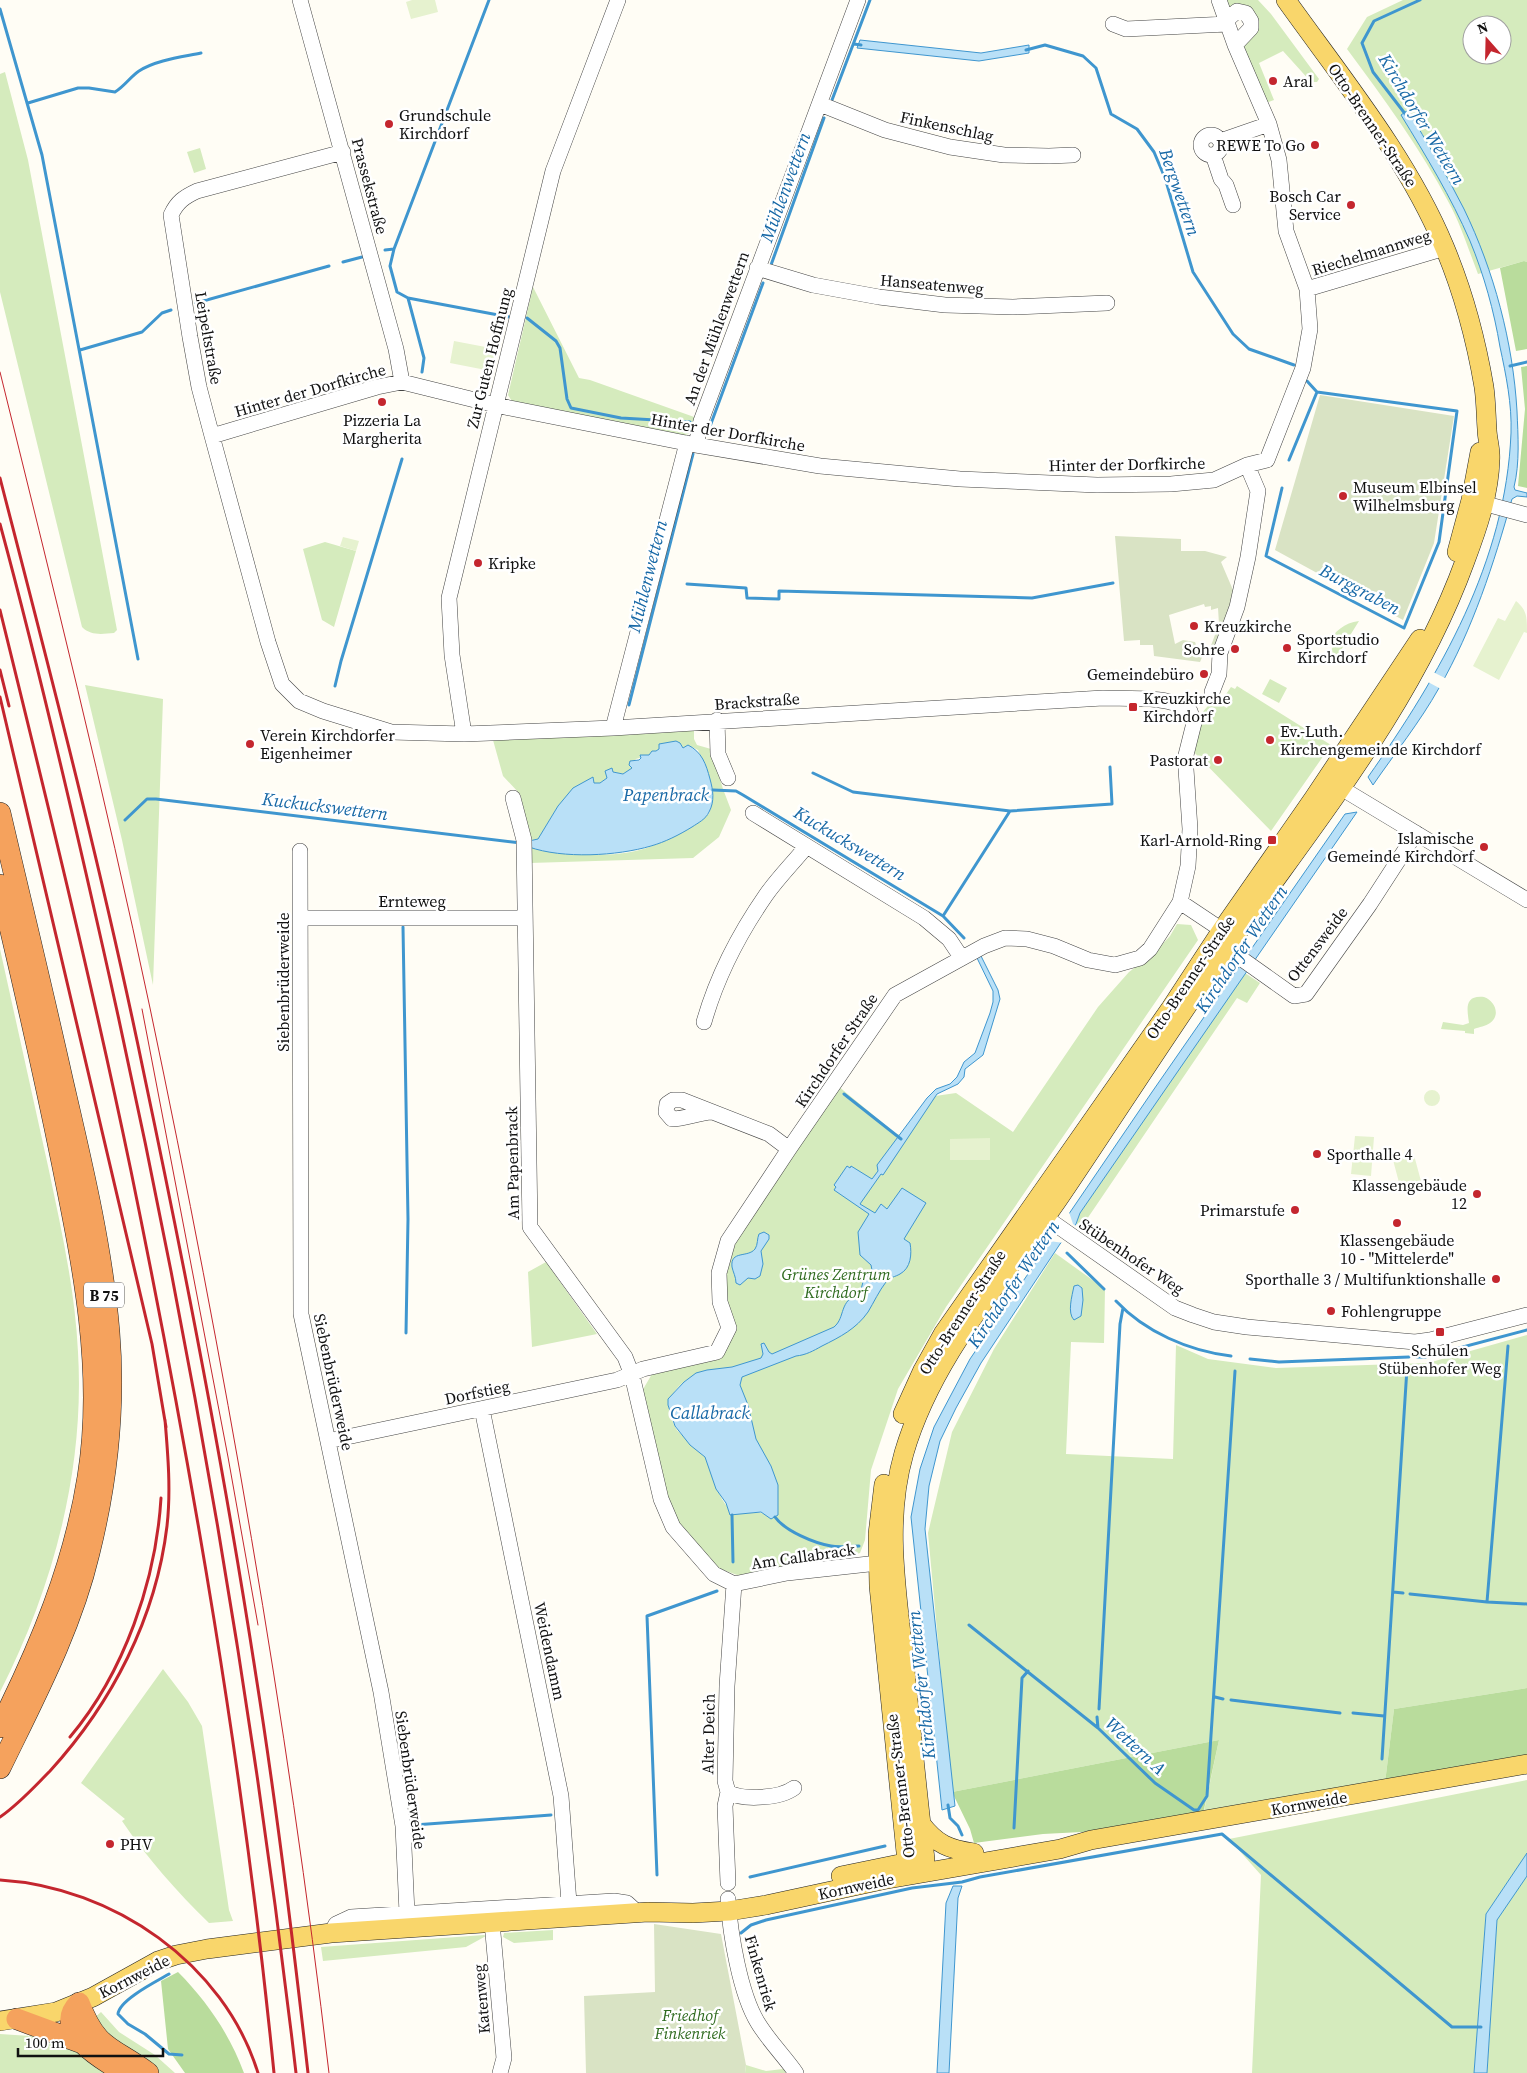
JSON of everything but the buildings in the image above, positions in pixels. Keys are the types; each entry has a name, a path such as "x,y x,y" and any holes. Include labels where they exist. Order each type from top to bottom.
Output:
{"highway":[{"name":"B 75","path":"0,813 72,1123 96,1239 109,1331 111,1380 106,1463 90,1552 76,1600 61,1640 0,1768"},
{"name":"B 75","path":"0,885 50,1104 83,1263 90,1314 93,1382 93,1428 88,1475 78,1529 64,1579 44,1633 0,1727"},
{"path":"126,2073 103,2061 82,2043 75,2031 71,2016 73,2009 79,2003 87,2023 98,2040 148,2073"},
{"path":"8,2020 82,2043"}],"main road":[{"name":"Otto-Brenner-Straße","path":"917,1865 886,1562 897,1482 908,1439 922,1401 950,1351 995,1284 1392,713 1440,624 1473,540 1484,504 1491,455 1487,432 1484,389 1464,301 1445,248 1421,198 1398,159 1286,0"},
{"name":"Otto-Brenner-Straße","path":"886,1562 921,1824 917,1865"},
{"name":"Kornweide","path":"917,1865 1060,1849 1091,1840 1527,1764"},
{"path":"921,1824 939,1843 957,1850 974,1853"},
{"name":"Kornweide","path":"8,2020 46,2015 79,2003 144,1967 176,1955 207,1949 331,1933 643,1913 666,1907 794,1887 974,1853 1057,1841 1091,1840"}],"street":[{"name":"Prassekstraße","path":"300,0 396,349 402,382"},
{"name":"Zur Guten Hoffnung","path":"464,734 452,655 449,598 553,171 618,0"},
{"name":"An der Mühlenwettern","path":"614,728 691,444 701,422 858,0"},
{"path":"1212,692 1219,674 1220,653 1238,607 1248,557 1258,491 1247,465 1267,460 1303,368 1310,329 1307,289 1286,231 1279,160 1269,124 1235,45 1219,0"},
{"path":"1227,24 1229,18 1237,12 1246,13 1250,18 1250,28 1235,45"},
{"path":"1112,24 1126,29 1227,24"},
{"name":"Finkenschlag","path":"820,104 885,130 950,147 1004,155 1073,155"},
{"path":"1233,205 1226,185 1221,179 1217,148 1269,124"},
{"name":"Leipeltstraße","path":"324,711 299,701 282,684 268,642 199,387 171,215 175,205 184,196 197,191 343,152"},
{"name":"Riechelmannweg","path":"1307,289 1445,248"},
{"name":"Hanseatenweg","path":"757,268 813,285 879,297 945,305 1013,307 1107,304"},
{"name":"Hinter der Dorfkirche","path":"212,436 377,387 402,382 495,405 691,444 820,466 960,479 1097,485 1170,484 1214,480 1247,465"},
{"path":"1484,504 1520,514"},
{"name":"Brackstraße","path":"324,711 391,732 464,734 614,728 717,720 1103,698 1157,700 1177,704 1192,714"},
{"name":"Kirchdorfer Straße","path":"632,1375 643,1369 717,1352 729,1328 720,1302 719,1273 728,1241 895,995 962,957 1006,938 1027,939 1054,946 1088,960 1115,965 1140,958 1150,949 1180,902 1190,845 1186,755 1194,727 1192,714"},
{"path":"717,720 718,754 728,778"},
{"path":"1340,787 1527,900"},
{"name":"Am Papenbrack","path":"512,798 520,820 524,843 530,1227 625,1357 632,1375 661,1498 673,1527 714,1574 734,1584"},
{"path":"754,813 932,924 949,939 962,957"},
{"name":"Ottensweide","path":"1180,902 1255,967 1294,996 1306,994 1370,904 1416,833"},
{"path":"704,1022 712,993 736,943 767,893 806,847"},
{"name":"Siebenbrüderweide","path":"300,851 302,1314 381,1692 404,1826 407,1913"},
{"name":"Ernteweg","path":"300,918 524,918"},
{"path":"712,1112 769,1134 789,1149"},
{"name":"Stübenhofer Weg","path":"1043,1216 1175,1308 1214,1322 1415,1342 1436,1339 1527,1314"},
{"name":"Dorfstieg","path":"328,1441 617,1380 632,1375"},
{"name":"Weidendamm","path":"482,1409 561,1796 569,1902"},
{"name":"Am Callabrack","path":"734,1584 787,1573 886,1562"},
{"name":"Alter Deich","path":"728,1898 725,1806 728,1792 725,1781 727,1686 734,1584"},
{"path":"728,1792 740,1797 778,1796 794,1788"},
{"name":"Finkenriek","path":"728,1898 739,1967 754,2016 796,2073"},
{"path":"331,1933 336,1924 346,1918 569,1902 622,1902 643,1913"},
{"name":"Katenweg","path":"492,1922 504,2058 500,2073"}],"green space":[{"path":"412,0 435,0 438,12 411,19 406,2"},
{"path":"1223,0 1258,0 1271,14 1319,79 1317,82 1311,82 1283,51 1259,63 1274,100 1266,103 1242,49 1257,26 1227,12"},
{"path":"1403,0 1527,0 1527,262 1524,261 1478,274 1457,220 1438,183 1401,125 1347,49 1367,17"},
{"path":"5,72 28,160 117,630 114,633 93,633 82,627 0,292 0,74"},
{"path":"200,148 206,169 194,173 187,152"},
{"path":"1524,261 1527,262 1527,349 1516,351 1500,268"},
{"path":"533,287 579,378 590,380 697,418 692,432 682,437 513,403 508,395"},
{"path":"454,341 496,349 491,371 450,363"},
{"path":"1527,366 1527,488 1518,486 1525,409 1521,367"},
{"path":"1320,395 1454,416 1434,543 1403,620 1275,550"},
{"path":"1115,536 1181,539 1181,551 1205,551 1227,557 1221,562 1233,590 1237,590 1217,656 1209,651 1219,624 1218,608 1211,610 1211,606 1205,607 1204,604 1169,615 1175,644 1183,640 1195,642 1199,653 1203,655 1200,662 1154,656 1153,645 1140,645 1140,640 1124,641"},
{"path":"343,537 359,541 356,551 340,546"},
{"path":"325,542 356,551 334,627 322,620 303,549"},
{"path":"1516,601 1526,614 1527,633 1524,632 1499,680 1473,666 1498,618 1505,621"},
{"path":"1359,621 1336,658 1328,654 1333,647 1327,644 1333,635 1344,626"},
{"path":"1270,679 1287,688 1279,703 1262,694"},
{"path":"85,685 163,699 153,985 122,840"},
{"path":"1237,686 1331,745 1271,831 1192,750 1200,728 1201,714 1213,700 1227,708 1230,701 1224,697 1231,687 1235,689"},
{"path":"694,729 694,739 697,745 711,749 731,810 719,837 693,858 530,863 529,847 575,853 606,854 637,851 659,843 709,814 712,797 708,774 698,750 692,747 659,749 649,755 636,759 630,766 632,768 623,774 613,772 612,769 606,774 607,778 600,783 594,783 593,778 558,806 538,839 529,841 520,794 503,776 493,740"},
{"name":"Grünes Zentrum Kirchdorf","path":"1177,924 1191,925 1198,940 946,1307 898,1389 871,1470 865,1540 860,1553 843,1558 740,1576 715,1567 678,1526 666,1498 642,1391 652,1374 721,1356 726,1301 725,1272 732,1246 838,1086 895,1133 907,1138 935,1096 956,1093 1013,1132 1098,1007 1129,972 1153,954 1170,936","holes":["732,1367 742,1377 740,1385 755,1437 772,1471 777,1486 777,1510 767,1515 763,1513 734,1512 725,1504 705,1457 677,1430 668,1405 679,1387 693,1376"]},
{"path":"0,949 67,1259 74,1305 79,1396 70,1484 50,1570 36,1612 0,1692"},
{"path":"1245,973 1260,983 1247,1003 1237,998 1087,1219 1095,1225 1089,1232 1076,1224 1080,1213"},
{"path":"1484,997 1494,1005 1496,1012 1490,1023 1474,1029 1474,1034 1465,1033 1465,1031 1441,1029 1443,1022 1463,1025 1469,1023 1468,1004 1473,998"},
{"path":"1432,1090 1440,1098 1432,1106 1424,1098"},
{"path":"1355,1136 1374,1137 1371,1176 1351,1174"},
{"path":"990,1138 990,1160 950,1160 950,1139"},
{"path":"1414,1155 1422,1185 1401,1190 1393,1160"},
{"path":"1055,1253 1105,1289 1104,1343 1071,1342 1066,1454 1173,1459 1176,1345 1208,1359 1276,1368 1428,1363 1527,1335 1527,1688 1394,1709 1385,1783 1204,1811 1219,1740 952,1792 928,1533 952,1432 994,1349"},
{"path":"546,1262 597,1334 532,1347 528,1272"},
{"path":"163,1669 188,1702 202,1726 229,1910 233,1921 209,1923 152,1861 122,1821 125,1819 81,1783"},
{"path":"1527,1688 1527,1759 1385,1783 1394,1709"},
{"path":"1219,1740 1203,1814 1101,1831 1043,1834 974,1843 970,1829 952,1792"},
{"path":"1527,1780 1527,1853 1486,1914 1474,2073 1252,2073 1261,1875 1229,1839"},
{"path":"1527,1876 1527,2073 1487,2073 1497,1919"},
{"name":"Friedhof Finkenriek","path":"654,1924 721,1934 746,2065 745,2073 586,2073 584,1996 655,1992"},
{"path":"553,1930 553,1940 514,1943 503,1937 504,1933"},
{"path":"486,1936 466,1947 323,1961 321,1947"},
{"path":"178,1972 217,2019 232,2045 244,2073 185,2073 168,2049 161,1981"},
{"path":"101,2012 119,2032 155,2055 175,2073 158,2073 121,2050 93,2019"},
{"path":"0,2034 60,2038 114,2073 0,2073"},
{"path":"746,2065 766,2071 783,2069 786,2073 745,2073"}],"water":[{"path":"860,40 981,53 1029,45 1029,53 979,61 857,48"},
{"path":"1408,110 1464,209 1493,282 1506,333 1515,385 1518,449 1514,487 1515,490 1527,493 1527,497 1517,496 1512,499 1482,595 1451,666 1424,713 1373,785 1368,777 1395,738 1444,657 1465,615 1483,571 1497,526 1506,480 1511,433 1510,400 1495,320 1484,280 1470,241 1455,209 1401,115"},
{"name":"Papenbrack","path":"676,741 683,748 688,745 697,751 707,768 713,800 709,812 702,821 672,838 651,846 622,852 574,855 529,847 529,841 538,839 558,806 573,788 593,777 594,783 600,783 607,778 605,771 612,768 613,772 623,774 632,768 629,765 630,761 639,760 641,758 640,755 649,755 652,751 656,751 659,749 659,744"},
{"path":"1357,812 1080,1213 1076,1224 1060,1244 981,1363 940,1441 929,1486 925,1529 955,1806 942,1810 911,1517 920,1469 934,1427 970,1359 1152,1092 1345,814"},
{"name":"Callabrack","path":"980,954 998,990 1000,999 983,1055 965,1069 964,1077 958,1084 937,1094 883,1175 881,1174 860,1204 875,1213 881,1204 887,1209 902,1188 926,1203 904,1239 910,1243 911,1256 909,1264 904,1271 886,1282 868,1312 847,1332 803,1355 742,1377 740,1385 748,1405 756,1439 771,1466 778,1485 778,1515 771,1519 761,1512 730,1515 726,1503 716,1489 705,1457 690,1445 675,1426 668,1405 668,1399 684,1382 696,1373 732,1367 761,1358 763,1354 761,1344 764,1343 772,1354 834,1327 838,1323 848,1300 860,1293 863,1282 872,1270 871,1265 860,1255 858,1232 869,1214 834,1190 836,1187 834,1185 847,1166 850,1168 851,1166 872,1179 878,1171 877,1165 927,1098 936,1089 950,1084 957,1077 964,1062 975,1053 993,1002 993,991 977,958"},
{"path":"764,1232 769,1235 769,1239 761,1251 763,1264 760,1276 755,1279 748,1278 740,1285 736,1283 732,1267 734,1258 752,1252 757,1246 759,1234"},
{"path":"1078,1285 1082,1288 1083,1300 1081,1316 1074,1320 1071,1313 1071,1304 1074,1286"},
{"path":"1527,1853 1527,1876 1497,1920 1487,2073 1474,2073 1486,1914"},
{"path":"953,1886 962,1886 958,1898 949,2073 937,2073 946,1903"}],"pier":[{"path":"1433,672 1447,679 1441,689 1428,682"},
{"path":"1068,1209 1073,1224 1077,1227 1064,1243 1049,1241"}],"waterway":[{"path":"422,372 424,358 408,298 397,292 390,266 394,249 489,0"},
{"name":"Mühlenwettern","path":"832,100 870,0"},
{"name":"Kirchdorfer Wettern","path":"1406,115 1373,72 1362,43 1374,21 1420,0"},
{"path":"0,9 42,155 138,659"},
{"name":"Bergwettern","path":"854,44 861,45"},
{"name":"Bergwettern","path":"1026,50 1045,45 1083,56 1096,68 1111,114 1137,129 1154,152 1165,178 1193,272 1233,334 1249,349 1294,365"},
{"path":"28,103 78,88 115,92 136,73 146,67 169,59 201,53"},
{"name":"Mühlenwettern","path":"771,265 824,118"},
{"path":"385,250 394,249"},
{"path":"343,262 362,257"},
{"path":"196,303 329,266"},
{"name":"Mühlenwettern","path":"709,429 763,283"},
{"path":"408,298 509,317"},
{"path":"80,350 142,332 162,313 171,310"},
{"path":"527,318 556,341 560,348 567,399 571,408 621,418 690,422"},
{"path":"1510,366 1527,362"},
{"name":"Bergwettern","path":"1307,381 1317,392"},
{"name":"Burggraben","path":"1289,460 1317,392"},
{"name":"Burggraben","path":"1282,488 1266,556 1404,628 1439,542 1457,411 1317,392"},
{"name":"Mühlenwettern","path":"629,705 693,454"},
{"path":"335,686 402,459"},
{"path":"687,584 746,588 747,598 779,599 779,591 1032,598 1113,583"},
{"path":"813,773 853,792 1010,811 1112,804 1110,767"},
{"name":"Kuckuckswettern","path":"713,790 736,791 743,795 943,916 964,938"},
{"name":"Kuckuckswettern","path":"125,820 147,799 156,799 521,843"},
{"path":"943,916 1010,811"},
{"path":"403,927 408,1219 406,1333"},
{"path":"844,1094 901,1139"},
{"path":"1067,1253 1104,1289"},
{"path":"1116,1301 1140,1322 1154,1331 1199,1350 1231,1356"},
{"path":"1099,1709 1120,1324 1123,1308"},
{"path":"1417,1357 1425,1357 1527,1330"},
{"path":"1487,1602 1508,1346"},
{"path":"1250,1359 1279,1362 1409,1357"},
{"path":"1382,1759 1407,1368"},
{"name":"Wettern A","path":"969,1625 1098,1728 1155,1783 1194,1810 1198,1810 1207,1796 1235,1371"},
{"path":"732,1515 733,1562"},
{"path":"775,1517 793,1532 816,1542 834,1547 859,1546"},
{"path":"657,1875 647,1616 717,1591"},
{"path":"1393,1592 1403,1593"},
{"path":"1410,1594 1527,1604"},
{"path":"1014,1828 1022,1678 1028,1671"},
{"path":"1215,1697 1223,1699"},
{"path":"1231,1700 1340,1713"},
{"path":"1353,1713 1384,1716"},
{"name":"Wettern A","path":"1097,1717 1098,1728"},
{"name":"Kirchdorfer Wettern","path":"948,1805 950,1818 958,1826 962,1835"},
{"path":"414,1825 551,1815"},
{"path":"741,1933 751,1925 766,1920 912,1888 962,1882 980,1877 1222,1834 1452,2027 1481,2027"},
{"path":"750,1877 885,1846"},
{"path":"169,1974 131,1997 118,2014 128,2024 145,2034 169,2054 182,2055"}],"tram line":[{"path":"0,372 115,848 150,1008 203,1273 252,1539 294,1805 329,2073"},
{"path":"142,1009 228,1457 258,1625"}],"railway":[{"path":"0,478 76,775 111,924 190,1299 218,1449 264,1726 308,2073"},
{"path":"0,524 54,735 103,948 134,1088 189,1368 238,1649 279,1931 296,2073"},
{"path":"0,610 101,1030 175,1395 232,1733 262,1959 274,2073"},
{"path":"0,670 9,706"},
{"path":"0,697 152,1344 166,1427"},
{"path":"0,1817 14,1807 50,1771 72,1745 93,1717 128,1658 153,1594 167,1526 169,1486 165,1420"},
{"path":"70,1737 89,1712 106,1684 134,1625 152,1561 161,1498"},
{"path":"0,1880 42,1886 83,1898 122,1915 159,1938 191,1965 219,1997 242,2033 258,2073"}],"place":[{"name":"Aral","path":"1273,81"},
{"name":"Grundschule Kirchdorf","path":"389,124"},
{"name":"REWE To Go","path":"1315,145"},
{"name":"Bosch Car Service","path":"1351,205"},
{"name":"Pizzeria La Margherita","path":"382,402"},
{"name":"Museum Elbinsel Wilhelmsburg","path":"1343,496"},
{"name":"Kripke","path":"478,563"},
{"name":"Kreuzkirche","path":"1194,626"},
{"name":"Sportstudio Kirchdorf","path":"1287,648"},
{"name":"Sohre","path":"1235,649"},
{"name":"Gemeindebüro","path":"1204,674"},
{"name":"Kreuzkirche Kirchdorf","path":"1133,707"},
{"name":"Ev.-Luth. Kirchengemeinde Kirchdorf","path":"1270,740"},
{"name":"Verein Kirchdorfer Eigenheimer","path":"250,744"},
{"name":"Pastorat","path":"1218,760"},
{"name":"Karl-Arnold-Ring","path":"1272,840"},
{"name":"Islamische Gemeinde Kirchdorf","path":"1484,847"},
{"name":"Sporthalle 4","path":"1317,1154"},
{"name":"Klassengebäude 12","path":"1477,1194"},
{"name":"Primarstufe","path":"1295,1210"},
{"name":"Klassengebäude 10 - \"Mittelerde\"","path":"1397,1223"},
{"name":"Sporthalle 3 / Multifunktionshalle","path":"1496,1279"},
{"name":"Fohlengruppe","path":"1331,1311"},
{"name":"Schulen Stübenhofer Weg","path":"1440,1332"},
{"name":"PHV","path":"110,1844"}]}
